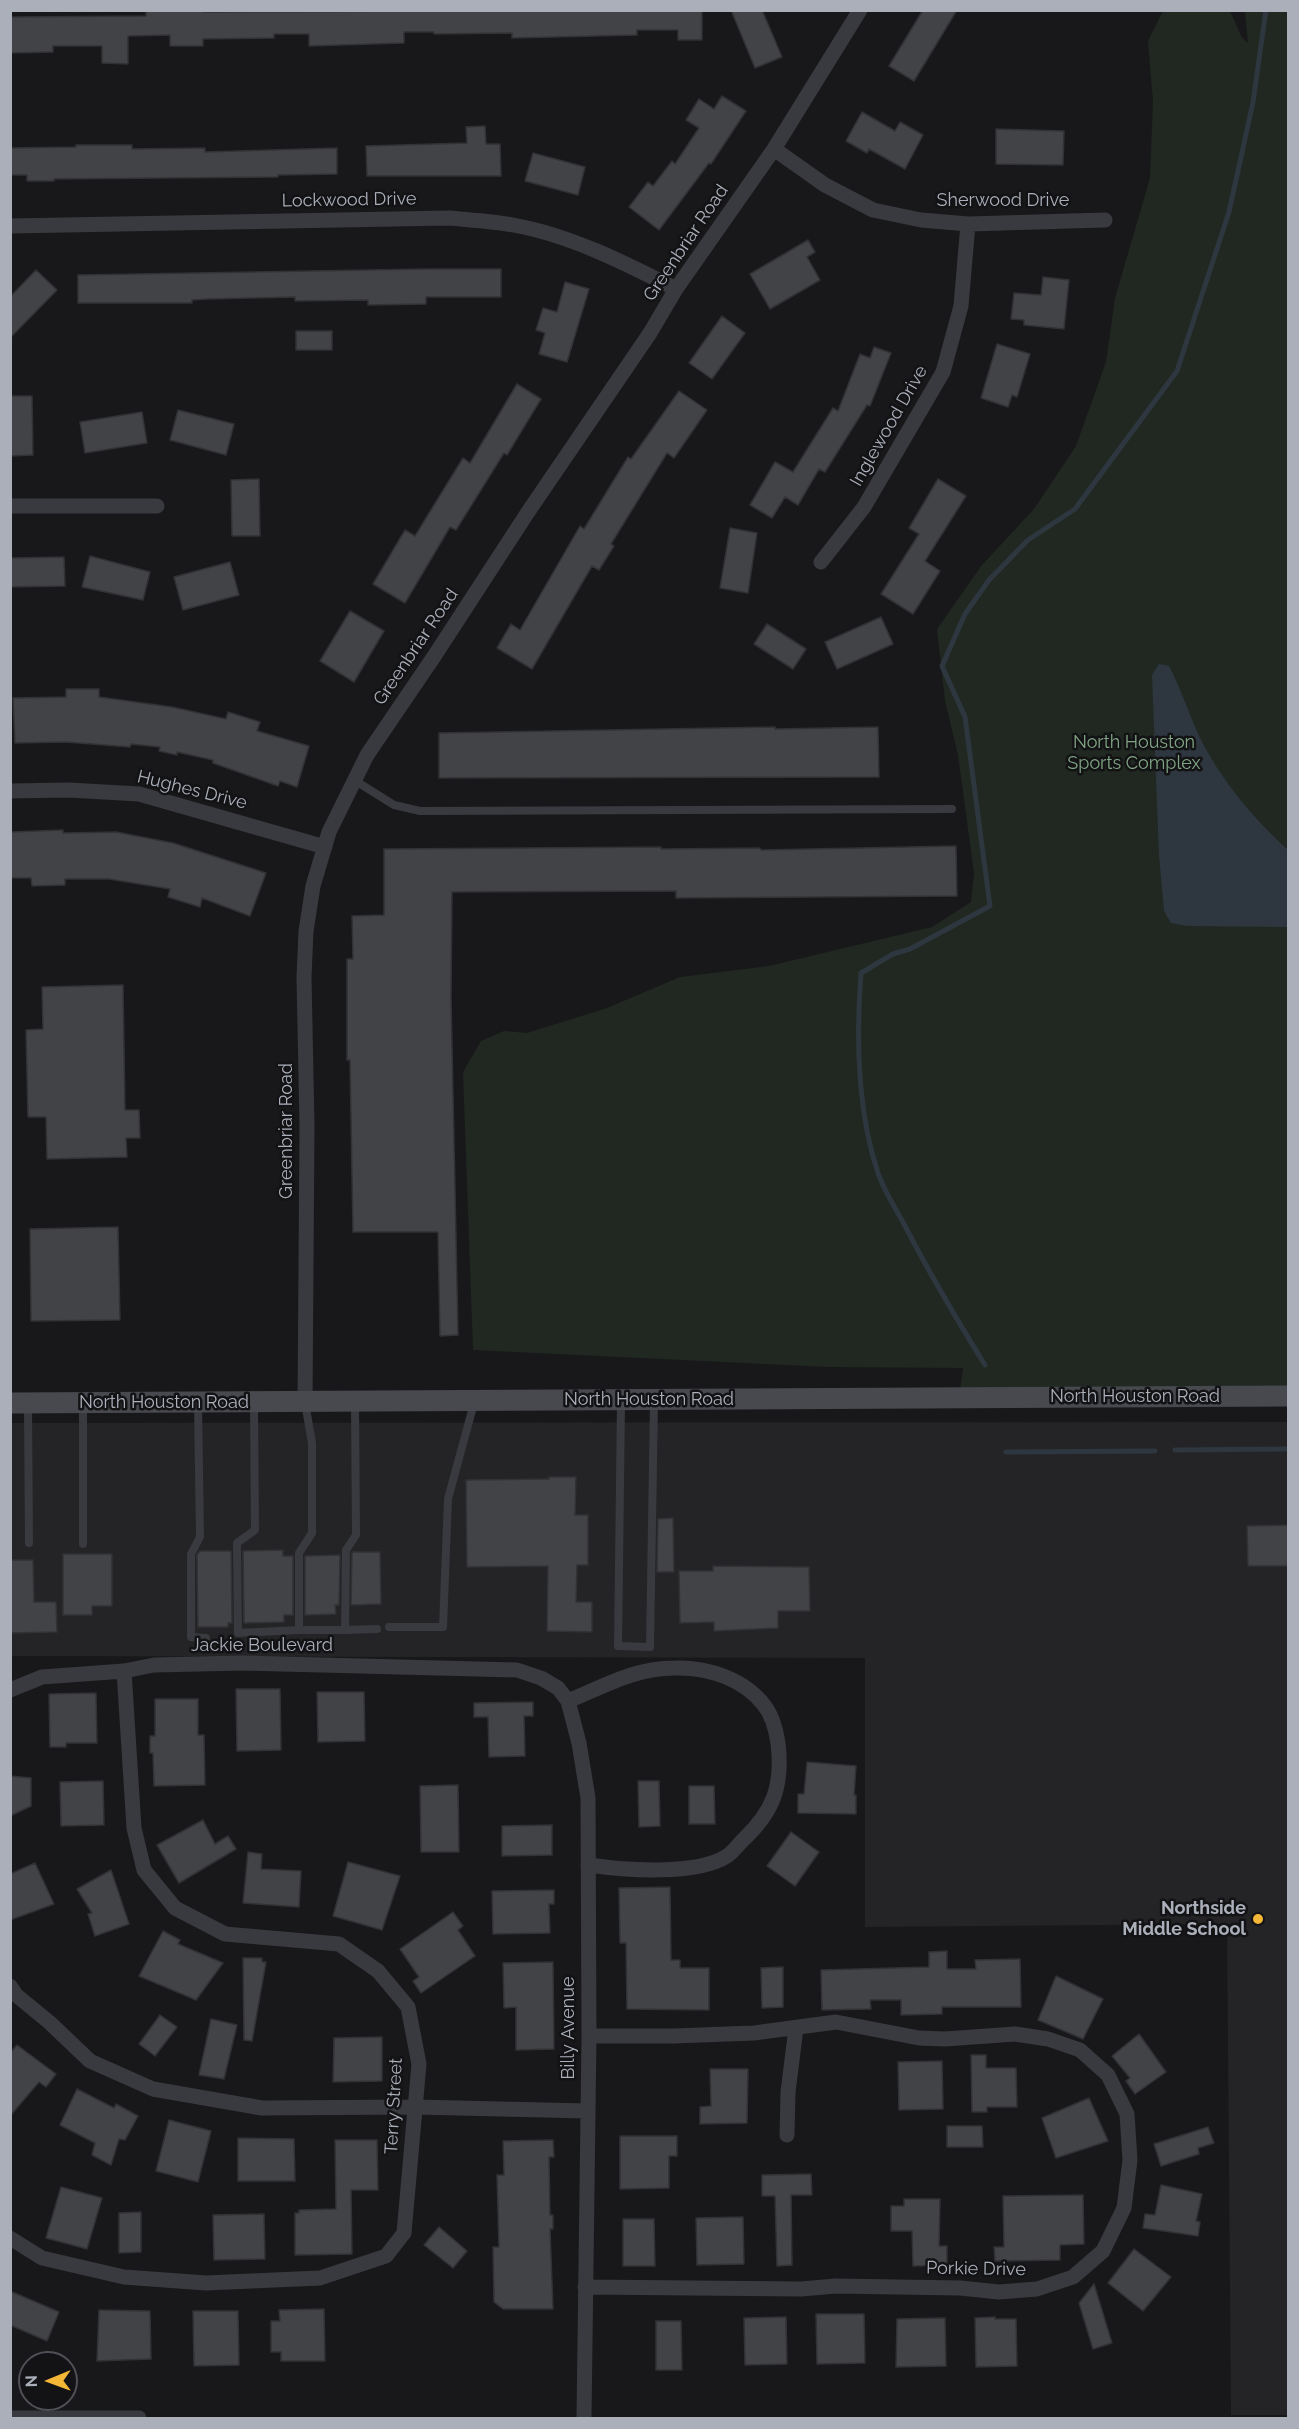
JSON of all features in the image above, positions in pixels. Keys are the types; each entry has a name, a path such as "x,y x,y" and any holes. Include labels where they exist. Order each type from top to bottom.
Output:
{"street":[{"name":"Greenbriar Road","path":"305,1403 307,1126 304,977 306,931 313,886 329,832 367,755 528,512 651,333 676,289 774,149 860,10"},
{"name":"Sherwood Drive","path":"774,149 825,185 873,210 921,220 968,224 1105,220"},
{"name":"Lockwood Drive","path":"10,226 449,218 514,225 566,241 618,260 676,289"},
{"name":"Inglewood Drive","path":"821,562 864,507 943,372 962,306 968,224"},
{"path":"10,506 157,506"},
{"name":"Hughes Drive","path":"10,791 69,790 139,794 325,847"},
{"name":"North Houston Road","path":"19,1403 1288,1396"},
{"name":"Jackie Boulevard","path":"10,1690 42,1677 124,1671 154,1665 243,1663 517,1670 541,1677 558,1688 568,1701"},
{"path":"568,1701 613,1680 647,1670 677,1668 724,1675 747,1688 765,1706 776,1730 780,1759 778,1786 772,1804 752,1832 726,1857 699,1866 667,1870 618,1869 588,1865"},
{"name":"Terry Street","path":"10,2238 42,2258 124,2277 206,2283 320,2278 386,2256 404,2233 419,2064 408,2007 378,1971 339,1944 225,1934 175,1908 144,1870 134,1828 124,1671"},
{"name":"Billy Avenue","path":"568,1701 579,1743 588,1798 589,2036 584,2418"},
{"path":"12,1995 49,2022 90,2061 153,2089 262,2108 415,2107 587,2111"},
{"name":"Porkie Drive","path":"585,2287 801,2289 836,2286 960,2288 999,2292 1037,2289 1073,2277 1103,2251 1124,2208 1130,2160 1127,2114 1108,2075 1080,2050 1048,2039 1015,2034 945,2040 919,2038 836,2022 754,2033 589,2036"},
{"path":"787,2135 788,2092 796,2028"},
{"path":"10,2418 139,2418"}],"lane":[{"path":"354,780 394,805 420,811 952,809"},
{"path":"621,1400 618,1646 650,1647 654,1400"},
{"path":"389,1627 443,1627 448,1499 474,1401"},
{"path":"254,1402 255,1530 237,1543 238,1633 377,1629"},
{"path":"345,1630 346,1550 356,1535 355,1402"},
{"path":"19,1403 29,1543"},
{"path":"83,1403 83,1544"},
{"path":"198,1403 200,1537 191,1554 191,1637 206,1638"},
{"path":"299,1630 299,1553 312,1533 312,1443 305,1403"}],"shaded area":[{"path":"1159,664 1169,666 1208,754 1228,784 1251,812 1288,850 1288,927 1187,926 1171,923 1164,911 1159,855 1152,675"},
{"path":"1288,1422 1288,2415 1231,2415 1227,1924 865,1927 865,1658 11,1656 11,1423"}],"green space":[{"name":"North Houston Sports Complex","path":"1163,11 1230,11 1242,38 1248,43 1245,11 1288,11 1288,1396 959,1398 963,1368 828,1367 473,1350 463,1072 481,1041 504,1031 527,1033 607,1008 680,977 769,966 932,927 971,902 974,873 958,755 945,701 937,629 982,565 1034,509 1076,446 1106,362 1115,298 1150,178 1153,101 1148,41"}],"building":[{"path":"146,10 203,10 203,12 702,10 702,40 678,40 678,30 637,30 637,35 512,38 512,33 404,32 404,43 309,46 309,34 274,34 274,38 203,39 203,46 170,46 170,35 128,36 128,64 102,63 102,46 53,46 53,52 10,53 10,17 146,16"},
{"path":"731,10 762,10 782,57 755,68"},
{"path":"923,10 957,10 914,81 889,66"},
{"path":"722,96 746,111 711,164 709,163 659,230 629,207 648,182 653,186 672,161 675,164 699,128 686,120 699,99 714,109"},
{"path":"862,112 895,131 900,122 923,135 905,169 869,149 867,153 846,141"},
{"path":"485,126 486,144 500,144 501,176 367,176 366,146 467,143 466,127"},
{"path":"996,129 1064,131 1063,165 996,164"},
{"path":"76,145 132,145 132,149 205,148 205,152 337,148 337,174 278,175 278,177 54,179 54,181 27,181 27,175 10,175 10,148 76,147"},
{"path":"533,153 585,167 578,195 525,181"},
{"path":"808,240 815,252 807,257 820,280 770,309 750,274"},
{"path":"501,269 501,297 426,297 426,304 368,305 368,300 295,301 295,297 208,299 192,300 192,303 78,303 78,275"},
{"path":"36,270 57,290 10,338 10,297"},
{"path":"1043,277 1069,280 1064,329 1024,325 1024,320 1011,319 1014,293 1041,295"},
{"path":"565,282 589,289 567,362 539,354 545,333 536,330 543,308 557,312"},
{"path":"722,316 745,333 712,379 689,363"},
{"path":"296,331 332,331 332,350 296,350"},
{"path":"997,344 1030,354 1017,397 1012,395 1008,407 981,398"},
{"path":"874,347 891,353 870,406 867,405 825,472 819,469 798,505 785,497 772,518 750,505 775,462 793,472 833,408 838,411 860,354 870,358"},
{"path":"517,384 541,399 507,455 504,453 456,530 450,527 405,603 373,584 405,530 415,536 463,458 470,463"},
{"path":"679,391 707,410 674,458 667,453 611,544 614,546 599,570 592,566 532,669 497,648 511,624 520,630 580,526 584,529 628,457 631,459"},
{"path":"10,396 32,396 33,455 10,456"},
{"path":"178,410 234,424 226,455 170,440"},
{"path":"142,412 147,443 85,453 80,422"},
{"path":"259,479 260,536 232,536 231,480"},
{"path":"938,479 966,496 925,561 940,571 913,614 881,594 919,534 909,528"},
{"path":"730,528 757,533 748,593 720,588"},
{"path":"90,556 150,572 143,600 82,587"},
{"path":"64,557 65,586 10,587 10,558"},
{"path":"230,562 239,595 183,610 174,577"},
{"path":"350,611 384,631 354,682 320,661"},
{"path":"881,617 893,644 837,669 825,642"},
{"path":"767,624 806,649 793,669 754,644"},
{"path":"66,689 99,689 99,697 172,707 226,719 228,712 260,722 257,731 309,746 297,787 280,781 278,786 213,763 213,760 177,752 177,755 159,751 160,747 66,742 15,743 13,698 66,697"},
{"path":"775,727 775,729 878,727 879,777 439,778 439,733"},
{"path":"63,830 63,833 116,832 173,843 266,873 250,916 202,898 200,907 168,897 170,889 109,879 65,879 65,885 32,886 31,878 10,878 10,832"},
{"path":"956,846 957,896 676,898 676,891 452,892 451,996 458,1335 440,1336 438,1232 353,1232 350,1060 347,1060 347,959 353,959 352,916 384,915 384,849 661,847 661,849 760,848 761,850"},
{"path":"123,985 125,1110 139,1110 140,1138 126,1138 127,1157 47,1159 46,1117 28,1117 26,1030 43,1029 42,987"},
{"path":"118,1227 120,1320 31,1321 30,1229"},
{"path":"549,1477 576,1477 575,1515 588,1515 588,1565 577,1565 576,1602 592,1602 592,1632 547,1631 548,1566 467,1567 466,1480 549,1479"},
{"path":"673,1518 674,1572 657,1572 658,1519"},
{"path":"1288,1525 1288,1566 1248,1566 1247,1526"},
{"path":"283,1550 283,1556 293,1556 293,1615 284,1615 284,1622 244,1623 243,1551"},
{"path":"200,1551 231,1551 232,1623 228,1623 228,1627 198,1627 197,1555"},
{"path":"352,1552 380,1552 381,1604 351,1605"},
{"path":"63,1554 112,1554 112,1606 92,1606 92,1615 63,1615"},
{"path":"340,1555 339,1605 335,1605 336,1614 305,1615 305,1556"},
{"path":"10,1560 33,1560 34,1602 56,1602 57,1632 10,1633"},
{"path":"713,1566 809,1567 810,1611 778,1611 778,1628 714,1631 714,1622 680,1623 679,1571 713,1571"},
{"path":"236,1689 280,1689 281,1750 237,1751"},
{"path":"317,1692 364,1692 365,1741 318,1742"},
{"path":"96,1693 97,1743 66,1743 66,1747 50,1747 49,1694"},
{"path":"155,1699 198,1699 198,1735 204,1735 205,1785 154,1786 150,1736 155,1736"},
{"path":"533,1702 533,1716 524,1716 525,1756 489,1757 488,1717 474,1717 474,1703"},
{"path":"807,1762 856,1766 854,1795 856,1795 856,1814 798,1813 798,1794 804,1794"},
{"path":"10,1776 31,1778 31,1806 10,1816"},
{"path":"103,1781 104,1825 61,1826 60,1782"},
{"path":"638,1781 659,1781 660,1826 639,1827"},
{"path":"458,1785 459,1852 421,1852 420,1786"},
{"path":"689,1786 714,1786 715,1824 689,1824"},
{"path":"203,1820 215,1844 228,1836 236,1849 179,1883 157,1845"},
{"path":"552,1825 552,1855 502,1856 502,1826"},
{"path":"791,1832 819,1852 795,1886 767,1866"},
{"path":"248,1852 262,1854 261,1869 301,1871 299,1907 243,1903"},
{"path":"348,1862 400,1876 382,1930 333,1916"},
{"path":"35,1863 54,1904 10,1920 10,1874"},
{"path":"111,1870 129,1924 95,1936 88,1914 92,1913 77,1889"},
{"path":"670,1887 671,1960 680,1960 680,1968 709,1968 709,2010 627,2009 626,1943 620,1943 619,1888"},
{"path":"554,1890 554,1904 549,1904 550,1933 493,1934 492,1891"},
{"path":"453,1912 463,1926 458,1930 475,1956 421,1993 413,1981 419,1977 400,1949"},
{"path":"163,1931 180,1940 178,1944 223,1963 196,2000 139,1976"},
{"path":"947,1951 947,1969 976,1969 975,1960 1020,1959 1021,2007 942,2007 942,2014 901,2015 901,2000 870,2000 871,2009 822,2010 821,1970 929,1967 929,1952"},
{"path":"243,1958 262,1958 262,1962 266,1962 252,2041 244,2040"},
{"path":"553,1962 554,2049 516,2050 516,2007 504,2008 503,1963"},
{"path":"783,1967 783,2007 762,2008 761,1968"},
{"path":"1056,1976 1103,1999 1083,2039 1038,2020"},
{"path":"160,2015 177,2027 155,2056 139,2044"},
{"path":"211,2019 237,2025 224,2079 199,2075"},
{"path":"1139,2034 1166,2072 1135,2094 1126,2081 1130,2078 1112,2056"},
{"path":"382,2037 382,2081 333,2082 334,2038"},
{"path":"17,2045 56,2074 46,2087 39,2082 10,2116 10,2053"},
{"path":"971,2055 986,2055 986,2068 1016,2068 1017,2107 987,2107 987,2112 972,2112"},
{"path":"942,2061 943,2109 899,2110 898,2062"},
{"path":"710,2069 748,2069 747,2123 700,2124 700,2107 711,2106"},
{"path":"77,2089 114,2108 116,2104 138,2116 125,2140 119,2139 111,2165 92,2155 95,2143 60,2125"},
{"path":"1089,2098 1108,2141 1056,2158 1042,2118"},
{"path":"169,2120 211,2131 198,2182 156,2171"},
{"path":"947,2126 982,2126 983,2147 947,2147"},
{"path":"1208,2127 1214,2143 1198,2148 1199,2154 1161,2166 1154,2144"},
{"path":"620,2136 677,2136 677,2156 669,2156 669,2188 620,2189"},
{"path":"238,2138 294,2139 295,2181 238,2181"},
{"path":"335,2140 377,2140 378,2190 351,2190 352,2254 295,2255 295,2213 299,2213 299,2210 336,2209"},
{"path":"553,2140 554,2157 549,2157 550,2215 553,2215 553,2229 550,2229 553,2309 503,2309 494,2302 493,2247 499,2247 497,2175 504,2175 503,2141"},
{"path":"811,2174 812,2195 791,2195 792,2265 777,2266 775,2196 762,2196 762,2175"},
{"path":"1161,2185 1202,2194 1196,2221 1200,2222 1198,2236 1143,2228 1145,2214 1155,2215"},
{"path":"61,2187 102,2198 87,2249 46,2238"},
{"path":"1083,2195 1084,2244 1060,2245 1060,2260 995,2261 994,2247 1004,2247 1003,2196"},
{"path":"904,2199 940,2199 939,2246 947,2246 947,2265 913,2266 912,2231 891,2231 891,2206 904,2206"},
{"path":"141,2212 141,2252 119,2253 119,2213"},
{"path":"264,2214 265,2259 214,2260 213,2215"},
{"path":"743,2217 744,2264 697,2265 696,2218"},
{"path":"623,2219 654,2219 655,2266 623,2266"},
{"path":"439,2227 467,2251 453,2268 424,2245"},
{"path":"1134,2249 1171,2277 1143,2311 1108,2283"},
{"path":"1094,2284 1112,2343 1093,2349 1079,2303"},
{"path":"10,2291 59,2312 47,2341 10,2325"},
{"path":"324,2309 325,2361 281,2361 281,2352 271,2352 271,2321 280,2321 279,2310"},
{"path":"99,2310 150,2311 151,2359 97,2361"},
{"path":"193,2311 238,2311 239,2365 194,2366"},
{"path":"816,2314 864,2314 865,2363 817,2364"},
{"path":"786,2317 787,2364 745,2365 744,2318"},
{"path":"995,2317 995,2319 1016,2319 1017,2366 976,2367 975,2318"},
{"path":"945,2318 946,2366 896,2367 897,2319"},
{"path":"656,2321 681,2321 682,2370 656,2370"}],"waterway":[{"path":"985,1365 924,1262 878,1173 862,1100 859,1049 861,973 893,954 910,949 990,906 965,717 942,666 965,614 989,580 1028,540 1075,509 1177,371 1229,212 1253,102 1266,10"},
{"path":"1175,1450 1288,1449"},
{"path":"1006,1452 1155,1451"}],"place":[{"name":"Northside Middle School","path":"1258,1919"}]}
